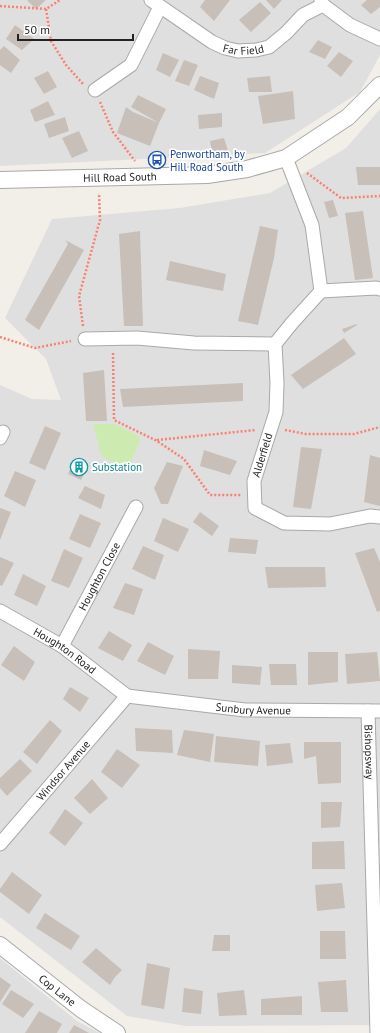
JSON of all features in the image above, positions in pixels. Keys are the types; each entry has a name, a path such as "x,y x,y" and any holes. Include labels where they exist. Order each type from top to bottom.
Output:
{"street":[{"name":"Far Field","path":"95,90 131,65 155,3 212,42 225,48 238,51 256,50 269,46 286,33 303,15 322,2 336,16 350,25 380,39"},
{"name":"Hill Road South","path":"0,180 207,175 247,169 286,158 348,117 380,85"},
{"path":"286,158 312,225 321,291"},
{"path":"85,339 137,338 194,344 275,344 321,291 380,289"},
{"name":"Alderfield","path":"275,344 277,383 276,412 254,481 255,508 284,523 330,524 370,516 380,517"},
{"name":"Houghton Close","path":"62,646 136,507"},
{"name":"Houghton Road","path":"0,611 62,646 127,696"},
{"name":"Sunbury Avenue","path":"127,696 246,710 374,711"},
{"name":"Windsor Avenue","path":"0,844 127,696"},
{"name":"Bishopsway","path":"374,711 377,1033"},
{"name":"Cop Lane","path":"0,945 81,1009 117,1033"}],"path":[{"path":"0,6 46,9 60,0"},
{"path":"46,9 51,41 66,64 82,83 95,90 113,132 146,177"},
{"path":"286,158 341,198 380,196"},
{"path":"0,337 35,348 85,339 79,296 100,220 99,178"},
{"path":"112,338 114,420 157,441 184,459 210,495 255,496"},
{"path":"157,441 271,428 306,434 354,434 380,427"}],"shaded area":[{"path":"0,0 380,0 380,55 360,92 265,153 0,166"},
{"path":"380,109 380,1025 186,1026 127,1016 0,917 0,385 32,399 61,400 46,359 5,318 52,219 180,208 270,193 346,148"},
{"path":"0,958 77,1021 100,1033 0,1033"}],"green space":[{"path":"93,424 115,424 139,436 140,441 127,471 101,455"}],"building":[{"path":"27,0 46,0 36,9"},
{"path":"205,0 230,0 214,21 200,7"},
{"path":"266,0 282,0 274,9"},
{"path":"367,0 380,0 380,7 371,14 361,5"},
{"path":"260,2 271,13 251,32 239,20"},
{"path":"15,25 34,39 22,50 6,39"},
{"path":"318,40 332,47 325,59 309,52"},
{"path":"4,46 20,60 11,73 0,65 0,50"},
{"path":"339,52 353,61 341,77 327,66"},
{"path":"163,53 179,60 170,77 156,70"},
{"path":"184,60 198,65 189,86 175,81"},
{"path":"48,71 57,87 44,94 34,78"},
{"path":"200,76 219,83 214,99 194,90"},
{"path":"270,76 272,92 249,92 247,78"},
{"path":"293,91 295,119 263,124 258,96"},
{"path":"138,95 166,109 159,123 131,107"},
{"path":"48,101 55,115 35,122 30,110"},
{"path":"126,107 133,112 159,123 150,146 117,133"},
{"path":"222,113 222,127 199,129 198,115"},
{"path":"65,117 69,131 49,138 44,124"},
{"path":"79,131 88,151 72,158 62,138"},
{"path":"224,138 229,154 213,157 210,141"},
{"path":"356,167 380,167 380,185 358,185"},
{"path":"333,200 338,216 329,218 324,202"},
{"path":"363,211 373,278 355,280 345,213"},
{"path":"260,226 278,230 274,258 258,325 238,321"},
{"path":"140,231 143,326 124,326 119,234"},
{"path":"65,240 84,250 39,330 25,320 68,244"},
{"path":"170,261 226,274 223,291 166,280"},
{"path":"357,324 344,333 342,329"},
{"path":"344,338 356,354 303,389 291,375"},
{"path":"104,370 107,421 86,421 83,373"},
{"path":"243,383 243,401 123,407 120,389"},
{"path":"45,426 61,433 45,470 29,463"},
{"path":"301,447 322,449 311,509 293,507"},
{"path":"204,450 237,461 230,475 200,466"},
{"path":"370,455 380,458 380,506 364,502"},
{"path":"74,460 88,466 81,480 68,474"},
{"path":"167,462 183,466 168,504 161,504 154,488"},
{"path":"15,471 36,480 25,507 4,496"},
{"path":"85,486 105,495 101,509 78,498"},
{"path":"0,508 11,512 0,540"},
{"path":"200,512 219,526 212,536 193,522"},
{"path":"80,514 101,523 90,548 69,539"},
{"path":"163,518 189,529 178,552 154,541"},
{"path":"230,538 258,540 256,554 228,552"},
{"path":"143,546 164,555 155,580 132,569"},
{"path":"374,548 380,562 380,611 377,612 355,553"},
{"path":"64,549 83,558 69,588 51,581"},
{"path":"0,557 14,563 2,586 0,585"},
{"path":"265,567 325,567 326,587 268,588"},
{"path":"23,574 46,586 37,606 14,595"},
{"path":"125,583 143,589 134,615 113,608"},
{"path":"109,631 132,645 123,661 98,648"},
{"path":"148,642 174,656 165,675 137,661"},
{"path":"14,646 35,662 24,681 1,665"},
{"path":"188,649 220,651 218,679 188,679"},
{"path":"308,652 338,652 338,682 308,685"},
{"path":"377,652 380,681 347,684 345,654"},
{"path":"269,664 296,664 297,685 271,685"},
{"path":"232,665 262,667 260,685 232,683"},
{"path":"70,687 89,698 80,712 63,699"},
{"path":"50,720 62,731 37,764 23,752"},
{"path":"135,728 172,730 173,753 136,751"},
{"path":"184,730 214,734 210,762 177,755"},
{"path":"216,736 260,741 258,766 214,762"},
{"path":"304,742 341,742 341,783 318,784 316,756 304,759"},
{"path":"290,743 293,763 267,766 265,745"},
{"path":"117,749 140,765 122,788 101,772"},
{"path":"20,759 32,771 7,796 0,788 0,778"},
{"path":"92,779 108,798 90,814 74,798"},
{"path":"321,802 342,802 340,827 321,828"},
{"path":"65,809 83,823 65,846 49,833"},
{"path":"344,841 345,869 312,869 312,842"},
{"path":"12,872 42,895 29,914 0,892 0,889"},
{"path":"342,883 345,908 317,911 315,885"},
{"path":"45,913 80,936 71,950 36,928"},
{"path":"320,931 345,931 346,959 320,959"},
{"path":"214,935 230,935 230,951 212,951"},
{"path":"96,948 122,970 110,985 82,962"},
{"path":"147,963 170,968 164,1009 141,1005"},
{"path":"0,977 11,985 0,1002"},
{"path":"346,980 348,1012 321,1012 318,982"},
{"path":"184,988 203,991 201,1014 182,1012"},
{"path":"11,990 34,1004 23,1018 2,1004"},
{"path":"244,990 247,1015 219,1016 217,993"},
{"path":"302,996 302,1015 261,1015 261,999"},
{"path":"39,1011 62,1024 57,1033 25,1033"},
{"path":"74,1025 89,1033 69,1033"}],"place":[{"name":"Penwortham, by Hill Road South","path":"157,160"},
{"name":"Substation","path":"79,467"}]}
